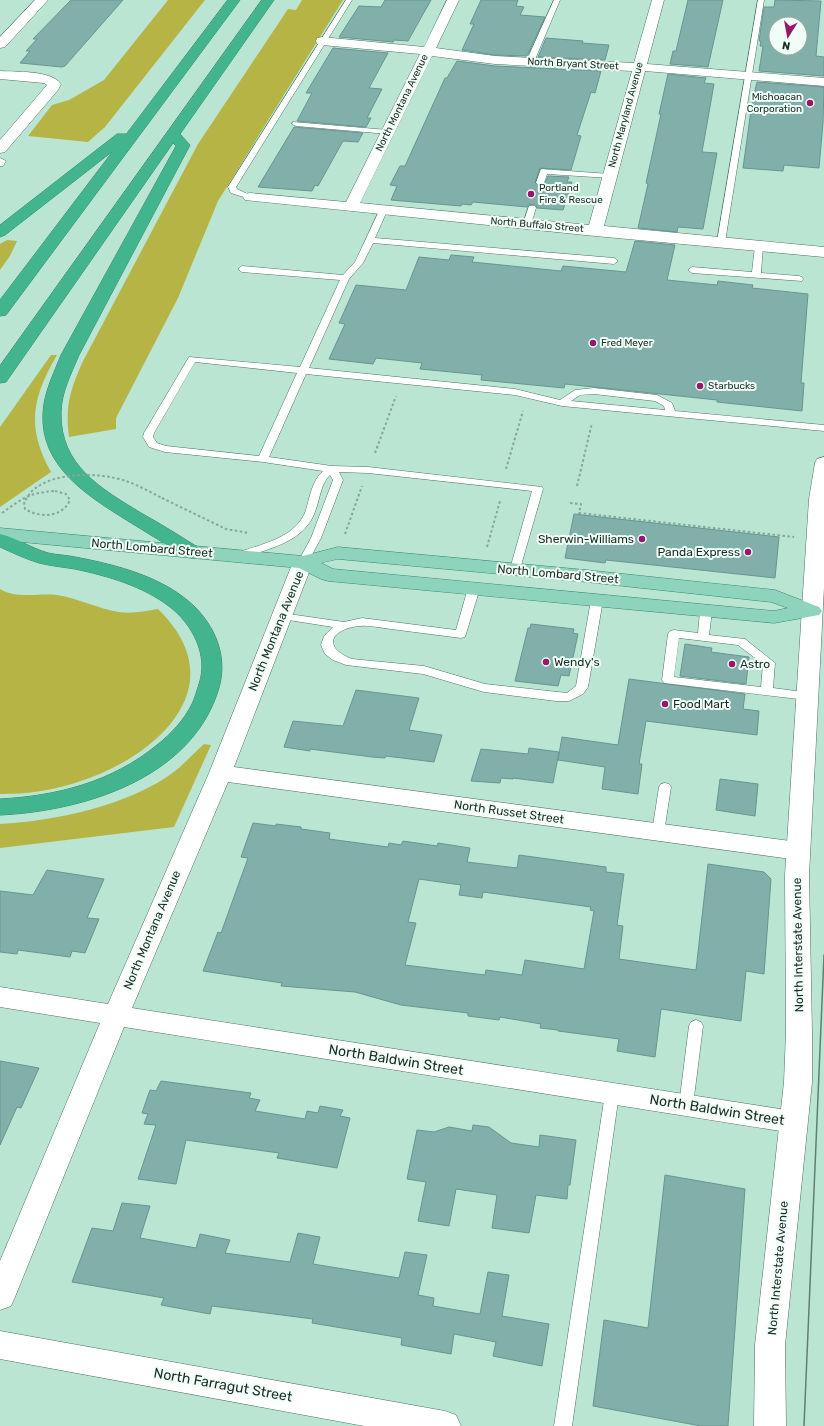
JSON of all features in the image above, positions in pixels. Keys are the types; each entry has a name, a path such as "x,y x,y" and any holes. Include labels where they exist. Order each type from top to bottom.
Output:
{"highway":[{"path":"0,311 234,0"},
{"path":"0,378 268,0"},
{"path":"0,232 146,117"},
{"path":"172,134 183,145 70,355 60,379 54,399 52,413 56,439 62,455 71,470 86,486 192,552"},
{"path":"0,540 45,558 74,563 110,572 136,581 162,593 188,612 196,621 204,635 211,654 213,671 209,691 201,709 189,727 156,759 126,776 93,790 63,799 26,805 0,807"}],"main road":[{"name":"North Lombard Street","path":"0,534 303,562 338,553 481,566 775,596 818,612"},
{"name":"North Lombard Street","path":"303,562 328,575 774,617 818,612"}],"street":[{"path":"0,44 42,0"},
{"name":"North Montana Avenue","path":"351,207 453,0"},
{"name":"North Maryland Avenue","path":"595,231 658,0"},
{"name":"North Bryant Street","path":"322,41 428,51 481,59 639,67 824,82"},
{"path":"0,75 39,78 51,81 54,84 53,88 0,149"},
{"name":"North Buffalo Street","path":"250,197 383,211 824,252"},
{"name":"North Interstate Avenue","path":"770,1426 770,1345 798,1082 798,851 807,696 818,612 816,540 819,499 824,463"},
{"name":"North Montana Avenue","path":"0,1297 116,1016 220,773 303,562"},
{"name":"North Russet Street","path":"220,773 798,851"},
{"name":"North Baldwin Street","path":"0,997 793,1122"},
{"name":"North Farragut Street","path":"0,1345 446,1426"}],"lane":[{"path":"250,197 234,191 232,187 349,0"},
{"path":"530,62 557,0"},
{"path":"721,242 761,0"},
{"path":"296,124 388,132"},
{"path":"0,160 2,161 0,164"},
{"path":"540,183 544,171 610,176"},
{"path":"527,224 532,208"},
{"path":"263,459 302,370 345,278 359,264 383,211"},
{"path":"370,240 614,261"},
{"path":"756,275 760,246"},
{"path":"242,268 345,278"},
{"path":"692,270 799,279"},
{"path":"515,570 538,488 368,470 332,469 263,459 165,449 153,445 148,437 192,359 515,392 562,402 596,406 824,428"},
{"path":"562,402 578,392 606,392 657,398 669,405 671,413"},
{"path":"238,556 291,536 298,531 308,520 321,478 332,469"},
{"path":"303,562 316,538 338,480 332,469"},
{"path":"282,616 342,625 362,622 461,634 474,588"},
{"path":"342,625 329,635 327,642 328,648 340,659 350,662 424,670 484,688 562,698 575,695 582,687 597,600"},
{"path":"703,638 706,611"},
{"path":"767,691 769,664 741,642 674,634 668,680 807,696"},
{"path":"658,832 665,787"},
{"path":"686,1105 696,1026"},
{"path":"563,1426 612,1094"}],"path":[{"path":"505,471 525,402 529,396"},
{"path":"577,486 596,406"},
{"path":"0,513 8,510 26,496 39,492 55,490 66,494 70,500 66,508 53,515 40,515 32,513 25,508 24,502 34,491 57,479 72,476 99,476 123,479 226,529 234,531"},
{"path":"481,566 501,495"},
{"path":"570,503 581,504 579,513 816,540"}],"shaded area":[{"path":"168,0 205,0 105,127 88,142 28,136 52,105 69,100 104,80"},
{"path":"302,0 343,0 218,201 178,298 116,418 116,429 69,437 68,407 74,382 82,363 198,144 288,9 296,10"},
{"path":"7,240 17,241 10,256 0,270 0,244"},
{"path":"51,355 57,355 42,385 35,413 35,427 43,456 51,472 0,507 0,427"},
{"path":"0,589 20,595 65,596 124,613 158,609 181,638 190,666 188,692 176,716 157,738 133,757 105,772 75,783 47,790 29,793 0,794"},
{"path":"204,744 211,745 174,827 0,848 0,824 68,815 115,802 157,783 175,771"}],"building":[{"path":"71,0 123,0 65,66 20,63 30,51 26,51 37,39 33,39"},
{"path":"385,0 431,0 408,41 394,40 393,42 339,37 359,6 381,7"},
{"path":"481,0 518,0 516,6 524,7 520,15 545,17 527,56 495,55 462,50 474,24 470,24"},
{"path":"688,0 723,0 708,67 670,64 673,51 676,51"},
{"path":"775,0 821,1 816,56 824,57 824,76 759,71 763,46 760,46 761,41 759,41 764,7 774,7"},
{"path":"546,38 609,45 605,60 538,57"},
{"path":"333,48 388,53 369,88 382,89 367,118 371,118 366,127 297,121 312,93 306,93"},
{"path":"457,61 495,66 601,71 595,93 591,92 577,135 581,136 571,170 540,168 535,182 541,186 545,183 548,176 569,177 567,182 572,182 563,210 537,208 535,204 528,205 527,207 473,202 471,205 462,204 461,206 391,200 397,186 390,185 400,166 405,166 445,78 447,78"},
{"path":"668,74 706,78 704,83 714,84 702,152 717,153 703,229 678,227 677,232 638,228 648,184 646,183"},
{"path":"757,82 824,87 823,123 819,168 784,165 783,171 743,168 752,103"},
{"path":"294,127 363,133 358,142 343,141 318,186 315,185 312,191 258,187"},
{"name":"Fred Meyer","path":"635,241 675,245 667,280 717,285 718,281 753,285 752,288 808,294 801,383 804,383 802,411 717,402 717,400 565,384 564,388 481,380 482,375 420,369 422,363 376,358 373,364 329,359 345,324 339,323 356,285 406,290 419,257 449,260 451,255 474,257 472,262 561,271 563,266 626,272"},
{"path":"574,514 779,537 775,578 606,560 605,563 565,558"},
{"name":"Wendy's","path":"531,624 574,629 573,633 578,634 569,676 561,675 558,686 515,681 528,628 530,628"},
{"path":"685,644 712,648 711,652 749,657 746,684 680,676"},
{"path":"629,679 745,694 743,709 759,711 757,735 646,721 639,764 642,764 638,794 602,789 605,767 558,760 562,737 618,745"},
{"path":"356,690 419,698 409,730 442,735 434,762 386,756 385,758 372,757 310,749 310,751 284,747 293,721 343,726"},
{"path":"529,748 559,752 553,783 513,778 501,778 500,783 471,781 481,749 528,754"},
{"path":"720,779 758,784 755,816 716,810"},
{"path":"253,823 301,827 301,829 330,833 329,839 388,847 389,843 401,845 403,841 437,846 438,843 470,848 467,862 517,868 519,855 606,867 606,872 624,874 617,925 623,926 619,959 696,970 708,864 764,872 771,879 764,974 746,971 741,1021 661,1009 655,1057 617,1051 619,1039 540,1028 541,1024 500,1017 499,1020 468,1016 468,1013 401,1005 355,992 281,986 282,983 203,971 218,932 221,933 248,858 241,857","holes":["419,879 461,885 459,895 482,898 483,892 591,907 590,910 594,911 584,969 525,960 522,975 486,970 485,975 405,965 416,923 408,922"]},
{"path":"47,870 104,879 87,918 99,919 85,953 72,951 70,957 18,950 17,954 0,952 0,891 33,895"},
{"path":"0,1061 39,1068 21,1108 17,1107 0,1145"},
{"path":"161,1081 251,1093 249,1098 260,1100 255,1111 305,1119 307,1111 318,1113 320,1106 343,1110 340,1116 350,1118 337,1168 277,1158 279,1153 186,1140 176,1184 138,1179 156,1125 144,1124 148,1114 142,1113 150,1090 156,1091"},
{"path":"473,1125 489,1127 511,1143 539,1147 540,1135 576,1140 567,1199 536,1195 529,1233 492,1228 497,1195 456,1189 449,1226 418,1221 426,1182 407,1179 417,1130 434,1132 449,1127 472,1131"},
{"path":"665,1175 745,1189 728,1426 701,1426 593,1406 604,1320 648,1328"},
{"path":"122,1203 150,1206 140,1238 196,1248 200,1234 230,1240 225,1253 290,1262 298,1233 320,1237 313,1264 399,1278 405,1252 427,1255 418,1295 434,1298 433,1306 480,1314 488,1272 509,1275 502,1316 549,1324 542,1366 493,1356 496,1342 454,1334 451,1354 401,1345 402,1338 312,1323 313,1319 212,1306 210,1314 161,1305 164,1298 72,1282 92,1228 113,1231"}],"tram line":[{"path":"804,1426 824,955"}],"place":[{"name":"Michoacan Corporation","path":"810,103"},
{"name":"Portland Fire & Rescue","path":"531,194"},
{"name":"Fred Meyer","path":"593,343"},
{"name":"Starbucks","path":"700,386"},
{"name":"Sherwin-Williams","path":"642,539"},
{"name":"Panda Express","path":"748,552"},
{"name":"Wendy's","path":"546,662"},
{"name":"Astro","path":"732,664"},
{"name":"Food Mart","path":"665,704"}]}
